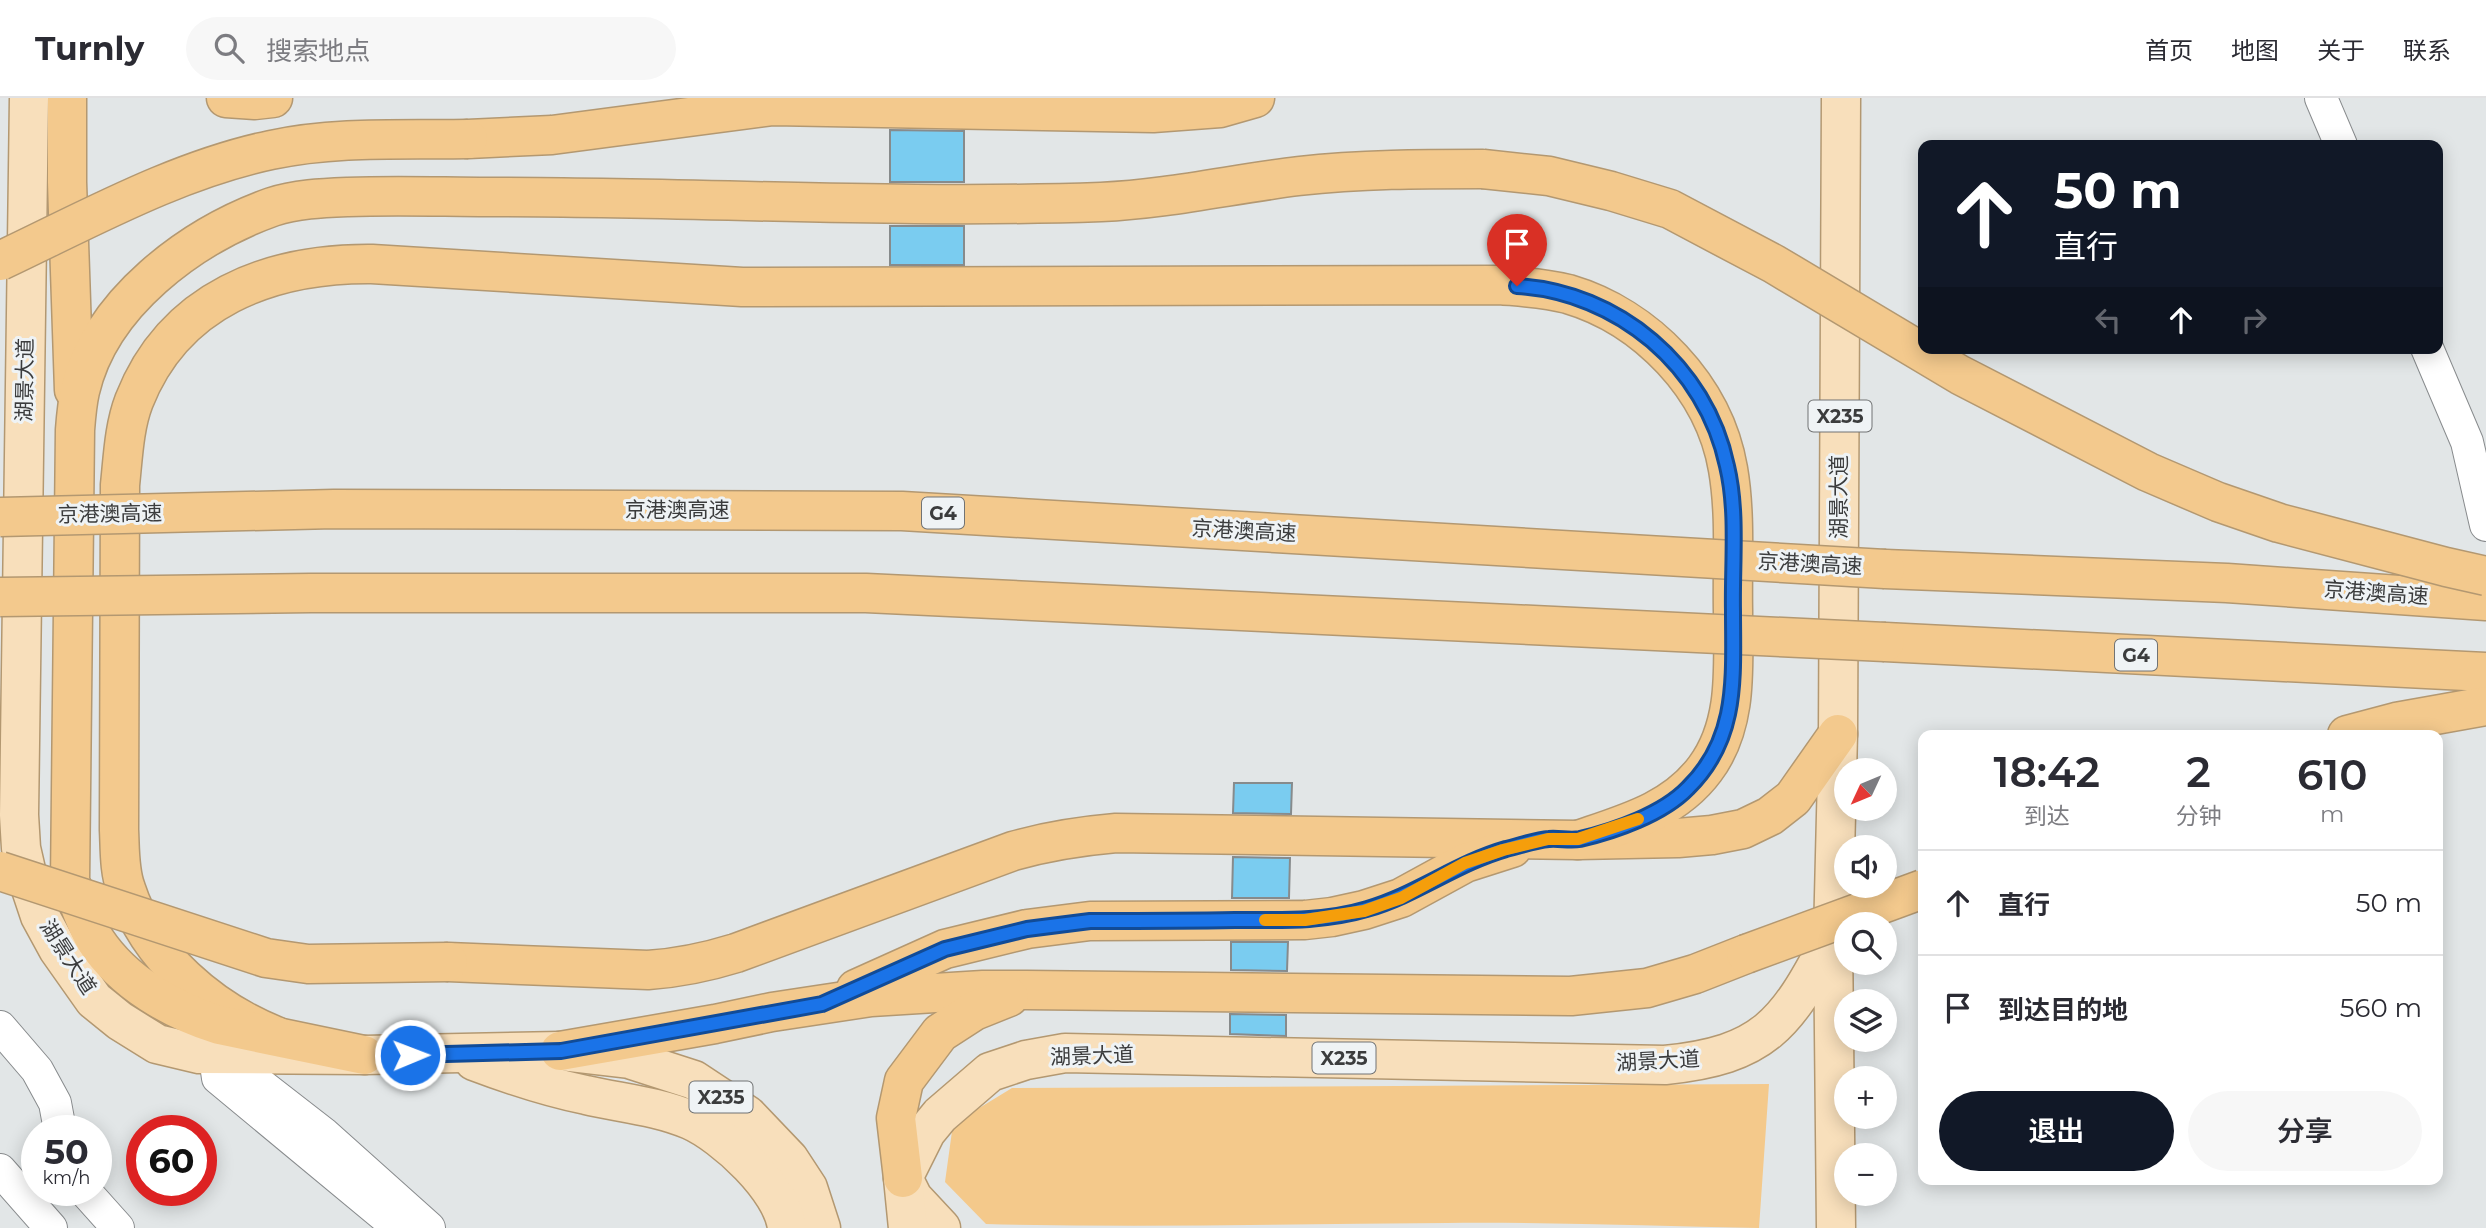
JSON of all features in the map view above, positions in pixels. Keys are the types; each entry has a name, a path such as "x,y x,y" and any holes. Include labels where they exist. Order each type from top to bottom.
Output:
{"highway":[{"path":"67,98 75,430 70,882 96,941 120,967 156,997 196,1018 219,1025 364,1055"},
{"path":"226,98 273,98"},
{"path":"1153,113 1189,98"},
{"path":"0,261 113,208 222,164 272,150 333,142 552,135 773,106 1153,113 1220,108 1255,98"},
{"path":"75,430 80,391 92,358 110,327 129,300 177,257 219,230 276,206 309,199 367,196 926,204 1103,202 1346,171 1483,169 1549,176 1670,209 1774,264 1918,350"},
{"path":"276,1036 237,1018 217,1004 171,964 154,944 136,916 124,886 119,830 120,485 127,428 134,403 153,363 181,329 219,299 240,287 261,279 317,267 372,264 742,287 1535,287 1569,295 1601,307 1632,324 1660,346 1683,372 1703,401 1718,433 1728,466 1732,501 1733,673 1731,709 1722,740 1706,768 1687,790 1662,809 1630,822 1563,839 1503,850 1465,863 1401,898 1364,911 1305,920 1058,923 945,949 822,1004"},
{"path":"1925,354 1960,375 2148,472 2218,502 2279,523 2446,568 2486,576"},
{"name":"京港澳高速","path":"0,517 334,509 902,511 1885,569 2227,583 2486,601"},
{"name":"G4","path":"0,597 311,593 866,593 2486,672"},
{"path":"2366,730 2486,706"},
{"path":"0,871 266,958 308,964 448,962 648,970 693,964 736,953 1013,850 1078,836 1116,833 1678,838 1742,829 1770,817 1793,798 1838,734"},
{"path":"561,1051 822,1004 911,994 1027,990 1571,996 1647,988 1695,974 1918,891"},
{"path":"903,1178 895,1118 904,1081 940,1034 974,1011 1027,990"}],"main road":[{"name":"湖景大道","path":"29,98 19,815 22,848 40,916 58,949 94,1000 120,1021 157,1044 199,1054 364,1055 561,1051 640,1062 694,1080 747,1115 789,1159 808,1188 821,1228"},
{"name":"湖景大道","path":"903,1178 926,1132 940,1115 990,1072 1026,1060 1065,1053 1665,1065 1699,1061 1729,1053 1756,1040 1778,1024 1799,997 1833,936 1838,734 1841,98"},
{"path":"1833,936 1836,1228"},
{"path":"456,1054 537,1084 639,1105 691,1121 736,1150 768,1185 787,1228"},
{"path":"903,1178 908,1228"},
{"path":"903,1178 913,1198 941,1228"}],"street":[{"path":"2321,98 2339,140"},
{"path":"2430,354 2468,442 2486,525"},
{"path":"0,1027 37,1070 55,1103 57,1115"},
{"path":"398,1228 218,1078 216,1064 221,1054 324,1134 429,1228"},
{"path":"0,1170 51,1228"},
{"path":"98,1206 118,1228"}],"shaded area":[{"path":"1769,1084 1759,1228 1486,1223 1158,1226 986,1224 945,1182 953,1124 1012,1088"}],"building":[{"path":"890,130 964,131 964,182 890,182"},
{"path":"890,226 964,226 964,265 890,265"},
{"path":"1234,783 1292,783 1291,814 1233,813"},
{"path":"1233,857 1290,858 1289,898 1232,898"},
{"path":"1231,942 1288,942 1287,971 1231,970"},
{"path":"1230,1014 1286,1015 1286,1036 1230,1034"}],"slow traffic":[{"path":"1265,920 1305,920 1364,911 1401,898 1465,863 1503,850 1548,839 1578,839 1638,819"}],"route":[{"path":"410,1055 561,1051 822,1004 945,949 1058,923 1305,920 1364,911 1401,898 1465,863 1548,839 1578,839 1662,809 1687,790 1706,768 1722,740 1731,709 1732,501 1728,466 1718,433 1703,401 1683,372 1660,346 1632,324 1601,307 1569,295 1517,286"}]}
